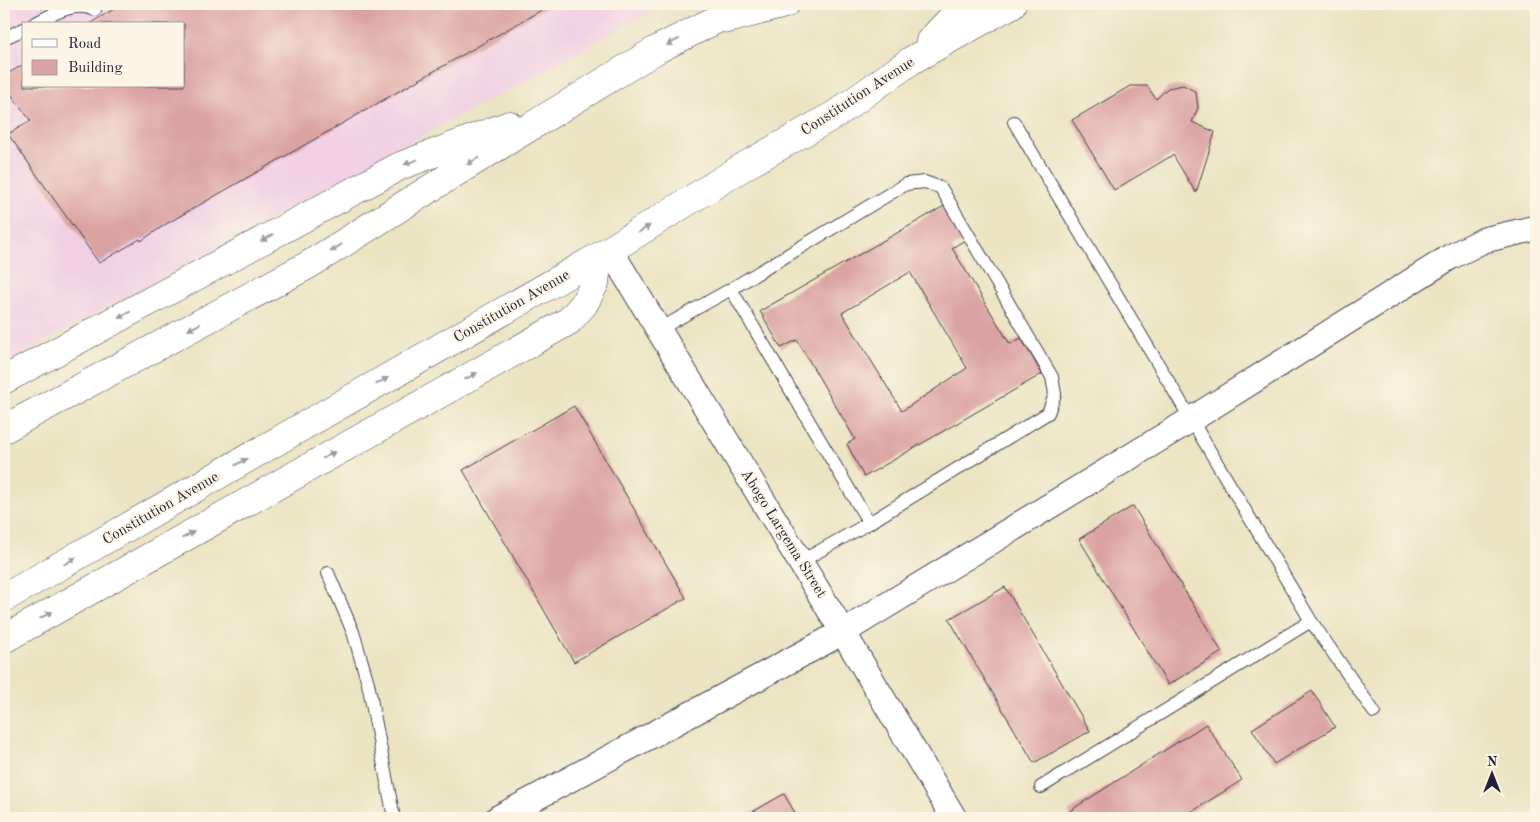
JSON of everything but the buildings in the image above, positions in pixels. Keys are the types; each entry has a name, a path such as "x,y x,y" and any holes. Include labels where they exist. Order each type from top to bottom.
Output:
{"main road":[{"path":"4,429 310,264 656,50 747,4"},
{"path":"707,24 785,4"},
{"path":"912,60 965,4"},
{"name":"Constitution Avenue","path":"4,598 604,254 743,167 836,114 912,60 1012,4"},
{"path":"4,380 400,166 571,102"},
{"path":"4,639 569,321 584,304 595,282 604,254"}],"street":[{"path":"498,818 843,632 1192,419 1450,257 1484,240 1536,228"},
{"name":"Abogo Largema Street","path":"604,254 658,330 843,632 954,818"}],"lane":[{"path":"38,22 71,6 81,5 95,10"},
{"path":"4,38 22,30"},
{"path":"1014,122 1311,621 1374,712"},
{"path":"658,330 731,289 906,184 925,182 941,188 1052,377 1055,394 1048,413 869,523 800,562"},
{"path":"731,289 869,523"},
{"path":"328,573 354,632 368,683 394,818"},
{"path":"1041,787 1311,621"}],"shaded area":[{"path":"4,4 665,4 4,364"}]}
